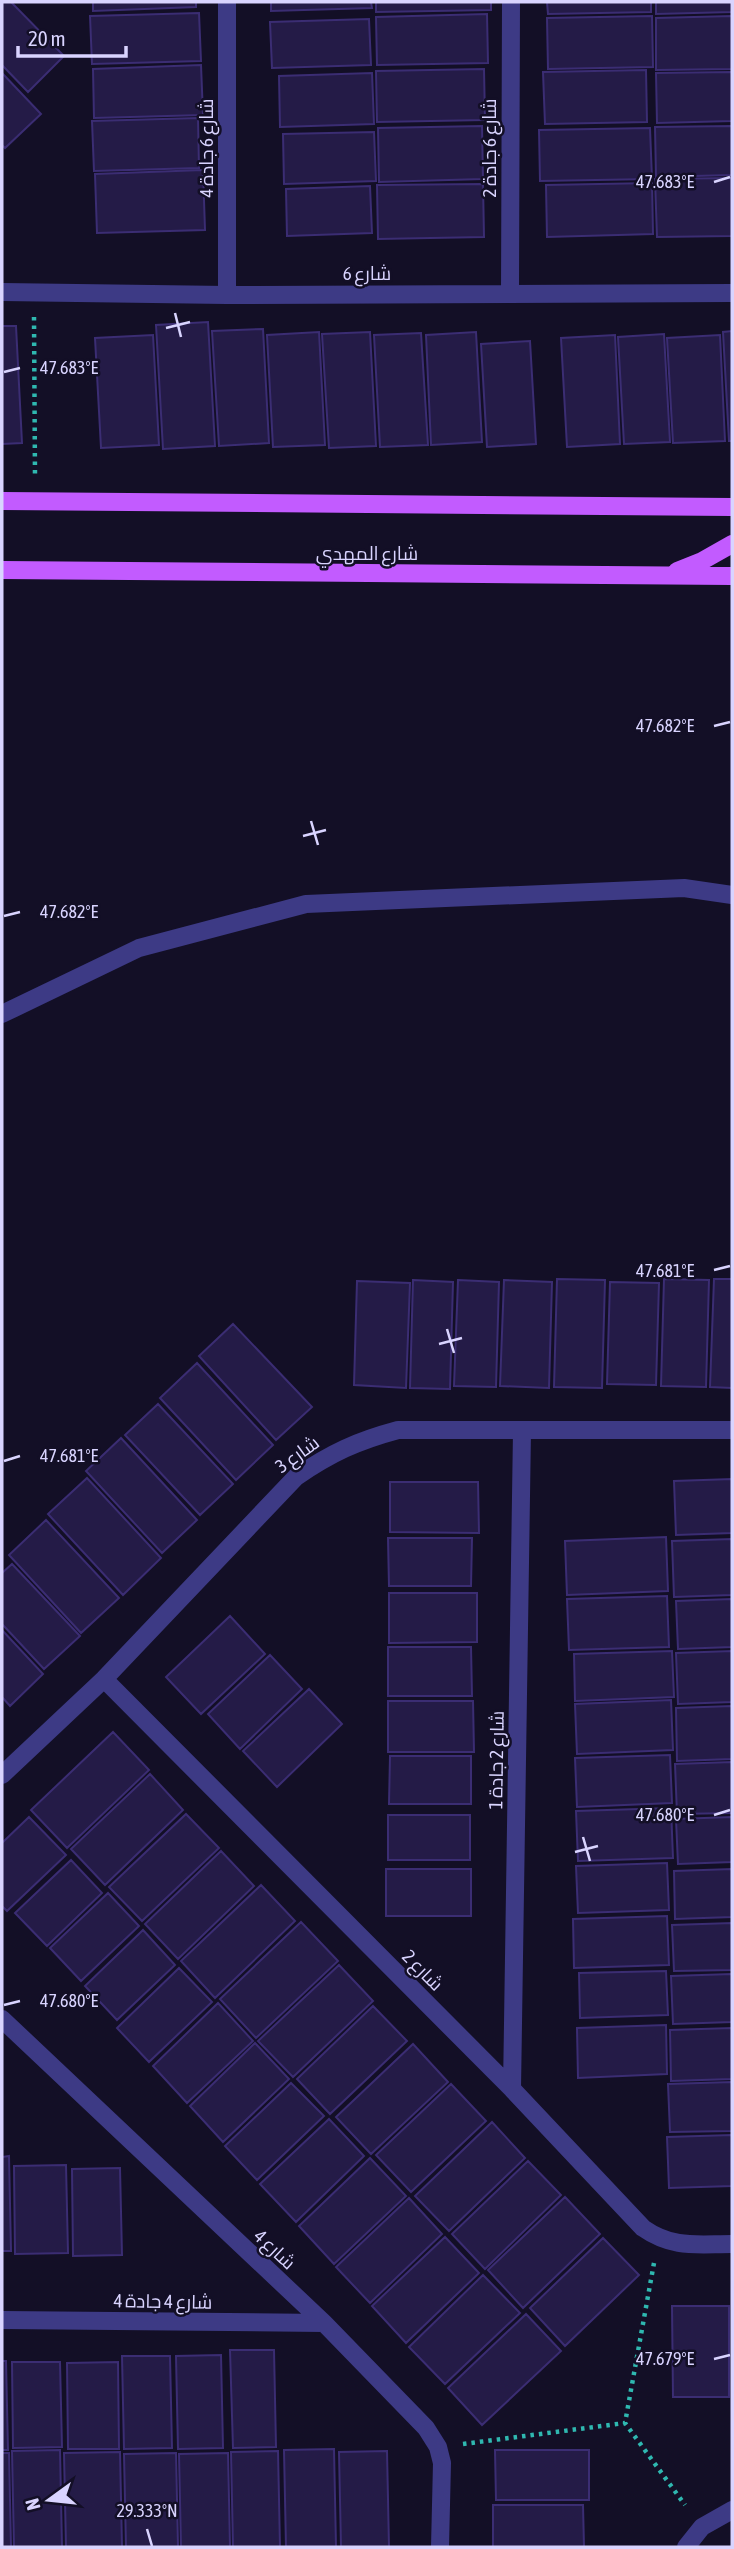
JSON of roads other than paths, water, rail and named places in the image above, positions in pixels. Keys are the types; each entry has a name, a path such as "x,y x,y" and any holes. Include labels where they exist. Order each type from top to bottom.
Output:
{"main road":[{"path":"2,500 732,507"},
{"path":"664,576 702,561 732,544"},
{"name":"شارع المهدي","path":"2,570 732,576"}],"street":[{"name":"شارع 6 جادة 4","path":"227,2 227,295"},
{"name":"شارع 6 جادة 2","path":"510,293 511,2"},
{"name":"شارع 6","path":"2,292 227,295 732,293"},
{"path":"2,1014 139,948 306,904 684,888 732,895"},
{"name":"شارع 3","path":"2,1775 104,1679 296,1477 328,1455 366,1438 398,1430 732,1430"},
{"name":"شارع 2 جادة 1","path":"512,2089 522,1431"},
{"name":"شارع 2","path":"104,1679 512,2089 643,2228 659,2238 677,2244 732,2244"},
{"name":"شارع 4","path":"2,2019 324,2323 426,2428 438,2447 442,2462 440,2547"},
{"name":"شارع 4 جادة 4","path":"2,2320 324,2323"},
{"path":"686,2547 702,2527 732,2510"}]}
